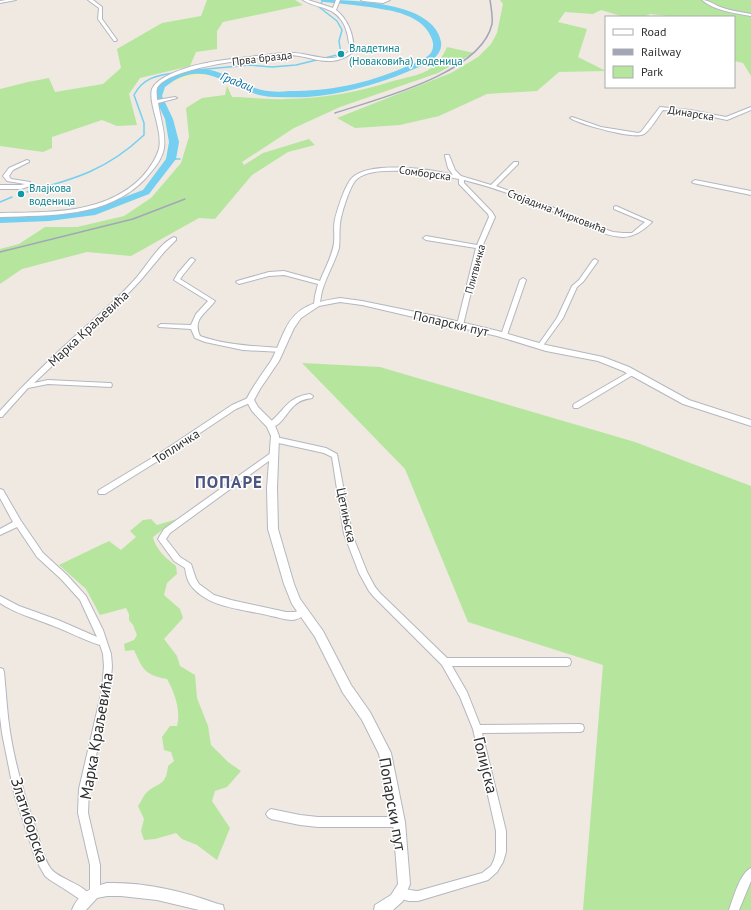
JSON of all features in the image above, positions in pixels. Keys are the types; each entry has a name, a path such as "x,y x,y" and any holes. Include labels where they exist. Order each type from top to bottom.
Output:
{"street":[{"path":"0,2 14,0"},
{"path":"90,0 101,8 100,19 115,40"},
{"path":"305,0 315,5 335,9 338,0"},
{"path":"363,0 383,2 388,0"},
{"path":"704,0 708,4 719,8 751,15"},
{"name":"Прва бразда","path":"0,215 87,209 107,203 125,194 142,181 160,157 163,143 153,92 155,86 173,75 192,67 287,54 298,54 325,60 343,58 352,52 350,38 343,19 335,9"},
{"path":"155,102 175,98"},
{"name":"Динарска","path":"572,118 600,128 638,135 643,133 662,108 690,111 727,119 751,108"},
{"path":"447,156 450,168 461,179"},
{"path":"0,187 28,185 28,183 9,180 6,176 11,169 27,161"},
{"path":"492,187 516,163"},
{"name":"Сомборска","path":"317,304 318,295 337,241 337,223 354,179 358,176 371,172 401,169 461,179"},
{"name":"Стојадина Мирковића","path":"461,179 492,187 550,208 588,226 615,233 633,234 649,222 616,208"},
{"name":"Плитвичка","path":"460,325 479,247 491,221 491,215 461,183 461,179"},
{"path":"695,182 751,193"},
{"path":"426,238 479,247"},
{"name":"Марка Краљевића","path":"0,415 27,386 134,285 163,248 174,239"},
{"path":"192,260 176,280 212,301 197,315 194,327 195,335 205,340 243,348 280,350"},
{"path":"540,346 560,318 575,286 582,281 595,261"},
{"path":"239,282 269,274 284,273 322,283"},
{"path":"504,335 523,280"},
{"name":"Попарски пут","path":"401,894 405,875 399,822 388,764 380,742 366,716 336,669 319,634 296,601 289,584 275,538 272,492 276,440 271,425 255,409 250,400 256,388 275,361 296,318 304,311 317,304 334,301 352,301 504,335 540,346 614,363 686,402 751,423"},
{"path":"161,326 194,327"},
{"path":"576,406 633,373"},
{"path":"27,386 48,382 109,385"},
{"path":"271,425 280,419 291,403 299,398 310,396"},
{"name":"Топличка","path":"102,492 159,457 234,407 250,400"},
{"name":"Цетињска","path":"276,440 326,451 333,454 337,459 340,491 348,534 363,573 377,595"},
{"path":"275,453 167,531 162,539 177,559 188,566 192,581 196,586 212,596 224,602 242,607 286,615 294,616 304,612"},
{"name":"Марка Краљевића","path":"0,492 18,523 46,562 83,598 103,642 108,660 108,678 84,789 83,813 95,865 91,896"},
{"path":"0,532 18,523"},
{"name":"Голијска","path":"377,595 445,662 464,695 477,729 501,831 501,852 498,862 494,869 485,877 418,896 401,894"},
{"path":"0,599 22,612 62,625 91,639 103,642"},
{"path":"445,662 567,662"},
{"name":"Златиборска","path":"0,672 6,732 19,794 41,860 48,873 53,877 91,896"},
{"path":"477,729 580,728"},
{"path":"271,814 318,822 399,822"},
{"path":"734,910 746,879 751,873"},
{"path":"78,910 91,896 124,889 147,892 202,904 218,910"},
{"path":"385,909 401,894"}],"green space":[{"path":"207,0 295,0 303,5 223,22 217,31 217,49 196,52 190,66 140,78 129,94 137,125 117,126 102,120 52,137 52,148 43,152 0,146 0,89 49,78 55,92 103,84 121,68 117,49 162,23 201,16"},
{"path":"500,0 751,0 751,76 743,63 735,61 735,16 667,16 650,14 646,16 621,16 601,10 593,14 565,12 558,22 587,29 578,57 605,71 559,72 537,91 487,94 439,116 400,125 355,128 337,118 451,73 478,57 491,44 497,33 503,4"},
{"path":"447,47 474,53 438,73 340,107 294,128 242,162 244,165 263,153 309,139 315,145 288,152 252,175 215,219 199,218 131,256 87,252 22,269 0,284 0,249 19,244 45,227 77,227 124,216 151,198 181,163 189,137 186,108 202,98 225,95 227,86 232,97 272,99 313,97 353,92 426,72 437,63"},
{"path":"302,363 380,367 635,442 751,486 751,910 583,910 603,665 468,622 405,469"},
{"path":"151,519 157,525 177,519 153,537 159,550 176,566 177,574 167,583 164,595 180,609 183,618 164,639 177,656 180,666 195,675 197,698 208,726 211,745 228,762 241,771 227,787 215,791 212,801 230,828 217,860 197,845 182,839 176,833 155,839 144,840 141,831 144,819 138,806 147,792 164,780 168,766 174,761 171,752 164,750 162,737 170,726 177,726 178,708 175,696 167,679 154,676 149,673 143,667 134,650 125,651 124,644 134,640 137,635 129,620 129,614 126,608 100,615 86,589 59,565 109,541 121,550 136,537 130,531 143,520"}],"sand":[{"path":"211,73 221,75 192,77 161,86 172,78 178,76"}],"waterway":[{"path":"187,71 249,65 272,67 296,65 341,54 339,41 342,30 337,21 319,7 323,0"},
{"name":"Градац","path":"0,220 49,218 95,212 146,192 171,159 174,142 169,119 158,96 161,86 174,77 189,73 204,72 226,77 262,93 319,94 369,83 392,75 426,61 436,51 437,41 432,29 421,20 406,13 371,5 324,0"},
{"path":"27,192 60,183 90,172 117,157 130,147 144,135 144,123 134,95 138,89 151,78 175,73"},
{"path":"171,159 180,159"},
{"path":"0,202 12,197"}],"railway":[{"path":"335,113 400,92 425,82 449,70 469,57 484,42 492,24 490,0"},
{"path":"0,252 133,219 185,199"}],"place":[{"name":"Владетина (Новаковића) воденица","path":"341,54"},
{"name":"Влајкова воденица","path":"21,194"}],"district":[{"name":"ПОПАРЕ","path":"229,482"}]}
